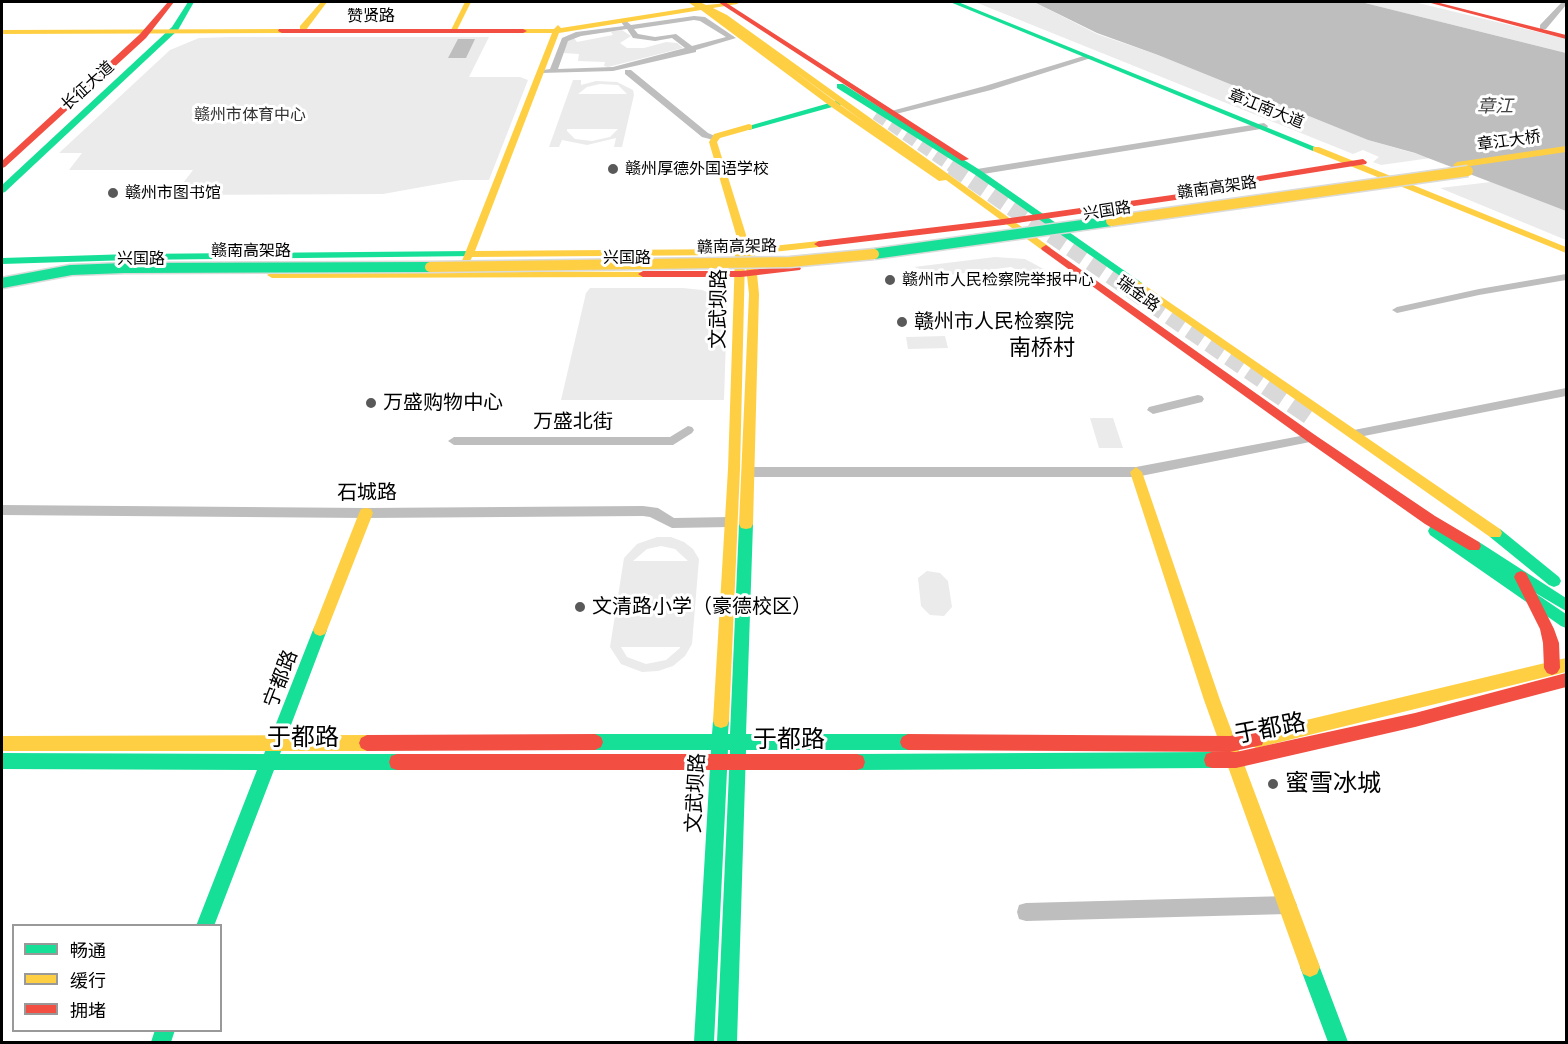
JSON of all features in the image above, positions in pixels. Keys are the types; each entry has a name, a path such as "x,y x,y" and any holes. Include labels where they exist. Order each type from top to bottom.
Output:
{"main road":[{"path":"303,28 324,2"},
{"path":"454,28 468,2"},
{"path":"715,6 742,8 751,2"},
{"name":"章江南大道","path":"953,2 1360,163"},
{"name":"章江南大道","path":"962,2 1566,248"},
{"path":"1430,2 1566,35"},
{"path":"1441,2 1543,27 1566,35"},
{"path":"98,29 136,22 157,15 169,4"},
{"name":"长征大道","path":"2,165 149,30 169,4"},
{"path":"189,5 189,16 197,22 225,30"},
{"name":"长征大道","path":"2,190 151,52 173,30 189,5"},
{"path":"715,6 837,103"},
{"path":"715,6 880,114"},
{"name":"赞贤路","path":"225,30 557,29 673,8 715,6"},
{"name":"瑞金路","path":"715,6 779,52 837,103 1307,439 1430,520 1519,573 1566,605"},
{"name":"瑞金路","path":"715,6 779,52"},
{"name":"赞贤路","path":"2,30 557,29 627,24 673,8"},
{"path":"98,29 124,37 129,41 129,49"},
{"path":"460,275 547,71 557,29"},
{"path":"151,52 181,38 225,30"},
{"path":"779,52 981,172"},
{"path":"714,139 837,103"},
{"name":"文武坝路","path":"714,139 744,248 747,273 749,472 727,1042"},
{"name":"章江大桥","path":"1462,168 1566,149"},
{"name":"章江大桥","path":"1462,168 1566,157"},
{"path":"1094,210 1202,188 1360,163"},
{"name":"兴国路","path":"2,260 744,248 1006,222 1338,174 1462,168"},
{"name":"兴国路","path":"2,276 747,273 1029,240 1453,178 1462,168"},
{"name":"赣南高架路","path":"2,276 69,264 128,260 720,258 791,254 1462,168"},
{"name":"赣南高架路","path":"2,283 70,270 124,268 459,267 790,262 856,256 1462,168"},
{"name":"瑞金路","path":"981,172 1358,433 1504,540 1540,571 1566,588"},
{"path":"1150,221 1174,215 1407,182"},
{"name":"文武坝路","path":"704,1042 730,522 747,273"},
{"path":"1540,571 1310,419 1519,573 1551,643 1552,668"},
{"path":"1358,433 1566,580"},
{"path":"1307,439 1566,622"},
{"path":"1136,472 1184,621 1338,1042"},
{"name":"宁都路","path":"206,924 366,513"},
{"name":"于都路","path":"2,744 737,741 1230,744 1253,741 1566,666"},
{"name":"于都路","path":"2,761 1236,760 1415,720 1565,681"}],"street":[{"path":"1543,27 1565,2"},
{"path":"680,18 702,19 732,38 693,50 605,70 547,71 570,36 627,24 680,18"},
{"path":"627,24 636,36 656,39 673,36 693,50"},
{"path":"880,114 988,88 1090,57"},
{"path":"628,72 714,139"},
{"path":"981,172 1264,126"},
{"path":"1397,310 1479,292 1566,277"},
{"path":"1358,433 1566,392"},
{"path":"1153,410 1198,399"},
{"name":"万盛北街","path":"454,441 674,441 688,430"},
{"path":"749,472 1136,472 1307,439"},
{"name":"石城路","path":"2,510 366,513 643,511 653,512 672,522 730,522"},
{"path":"1026,912 1288,905"}],"green space":[{"path":"975,2 1034,2 1097,34 1158,55 1368,140 1431,158 1381,165 1373,162 1379,157 1363,150 1353,154"},
{"path":"1361,2 1414,2 1530,30 1566,39 1566,53"},
{"path":"622,30 631,36 620,43 627,48 644,48 666,42 677,43 683,48 608,67 604,66 605,62 578,61 579,54 563,53 569,38 574,38 577,42 613,35 611,32 589,34"},
{"name":"赣州市体育中心","path":"489,37 469,77 520,77 528,80 489,180 461,180 383,194 174,195 193,170 69,170 82,153 59,153 170,50 199,38"},
{"path":"573,80 581,80 581,85 596,81 617,82 633,90 634,95 622,147 614,147 616,138 587,145 562,140 559,147 549,147","holes":["600,84 618,85 627,94 578,94 587,87","567,129 618,129 610,137 592,141 575,139 567,131"]},
{"path":"1491,182 1566,211 1566,240 1440,188"},
{"path":"995,257 1025,259 1064,280 1054,285 1046,280 1039,281 1011,267 941,276 914,267"},
{"path":"590,288 683,288 702,290 719,297 727,307 724,400 561,400 586,293"},
{"path":"945,336 948,348 908,349 906,337"},
{"path":"1090,418 1113,418 1123,448 1099,448"},
{"path":"657,537 671,537 684,542 693,549 699,559 692,644 685,656 673,666 658,671 642,672 621,664 610,647 624,558 637,544","holes":["661,546 675,549 688,561 633,561 647,549","621,647 680,647 680,648 666,660 646,664 627,657"]},
{"path":"927,571 940,573 948,581 952,607 944,616 930,615 921,606 918,578"}],"water":[{"name":"章江","path":"1034,2 1361,2 1566,53 1566,211 1415,153 1368,140 1158,55 1097,33"},
{"path":"458,39 475,39 466,58 448,58"}],"tunnel":[{"path":"876,114 954,168"},
{"path":"952,167 1270,386"},
{"path":"1267,385 1315,418"}],"traffic: fast":[{"path":"2,190 151,52 175,28 191,2"},
{"path":"953,2 1316,149"},
{"path":"840,86 977,172 1137,283"},
{"path":"749,127 840,102"},
{"path":"874,254 1111,221"},
{"path":"2,261 131,257 472,254"},
{"path":"2,283 71,270 124,268 430,267"},
{"path":"727,1042 746,524"},
{"path":"1435,531 1566,622"},
{"path":"1495,533 1554,581"},
{"path":"1474,546 1566,605"},
{"path":"206,924 320,630"},
{"path":"704,1042 721,721"},
{"path":"595,742 908,742"},
{"path":"857,762 1212,760"},
{"path":"2,761 397,762"},
{"path":"1310,967 1338,1042"},
{"path":"161,1042 164,1032"}],"traffic: slow":[{"path":"303,28 324,2"},
{"path":"454,28 468,2"},
{"path":"691,2 712,13 833,104 942,179"},
{"path":"696,2 724,17 1046,248"},
{"path":"523,31 557,31 737,2"},
{"path":"462,270 558,27"},
{"path":"2,32 282,31"},
{"path":"746,524 754,294 749,248 742,238 713,142 717,136 749,127"},
{"path":"1316,149 1566,250"},
{"path":"1457,165 1566,149"},
{"path":"1111,221 1468,171"},
{"path":"472,254 749,252 819,244"},
{"path":"430,267 790,262 874,254"},
{"path":"721,721 734,469 740,255"},
{"path":"272,275 643,274"},
{"path":"1137,283 1495,533"},
{"path":"1136,472 1212,700 1310,967"},
{"path":"320,630 366,513"},
{"path":"1256,740 1566,665"},
{"path":"2,744 367,743"}],"traffic: jam":[{"path":"2,165 143,36 171,2"},
{"path":"721,2 965,159"},
{"path":"1430,2 1566,37"},
{"path":"282,31 523,31"},
{"path":"1201,188 1363,162"},
{"path":"819,244 1003,222 1217,191"},
{"path":"1046,248 1311,438 1430,520 1474,546"},
{"path":"643,274 741,274 796,268"},
{"path":"1521,577 1547,629 1551,643 1552,668"},
{"path":"1212,760 1236,760 1415,720 1566,680"},
{"path":"908,742 1230,744 1256,740"},
{"path":"367,743 595,742"},
{"path":"397,762 857,762"}],"place":[{"name":"赣州厚德外国语学校","path":"613,169"},
{"name":"赣州市图书馆","path":"113,193"},
{"name":"赣州市人民检察院举报中心","path":"890,280"},
{"name":"赣州市人民检察院","path":"902,322"},
{"name":"万盛购物中心","path":"371,403"},
{"name":"文清路小学（豪德校区）","path":"580,607"},
{"name":"蜜雪冰城","path":"1273,784"}],"district":[{"name":"南桥村","path":"1042,349"}]}
